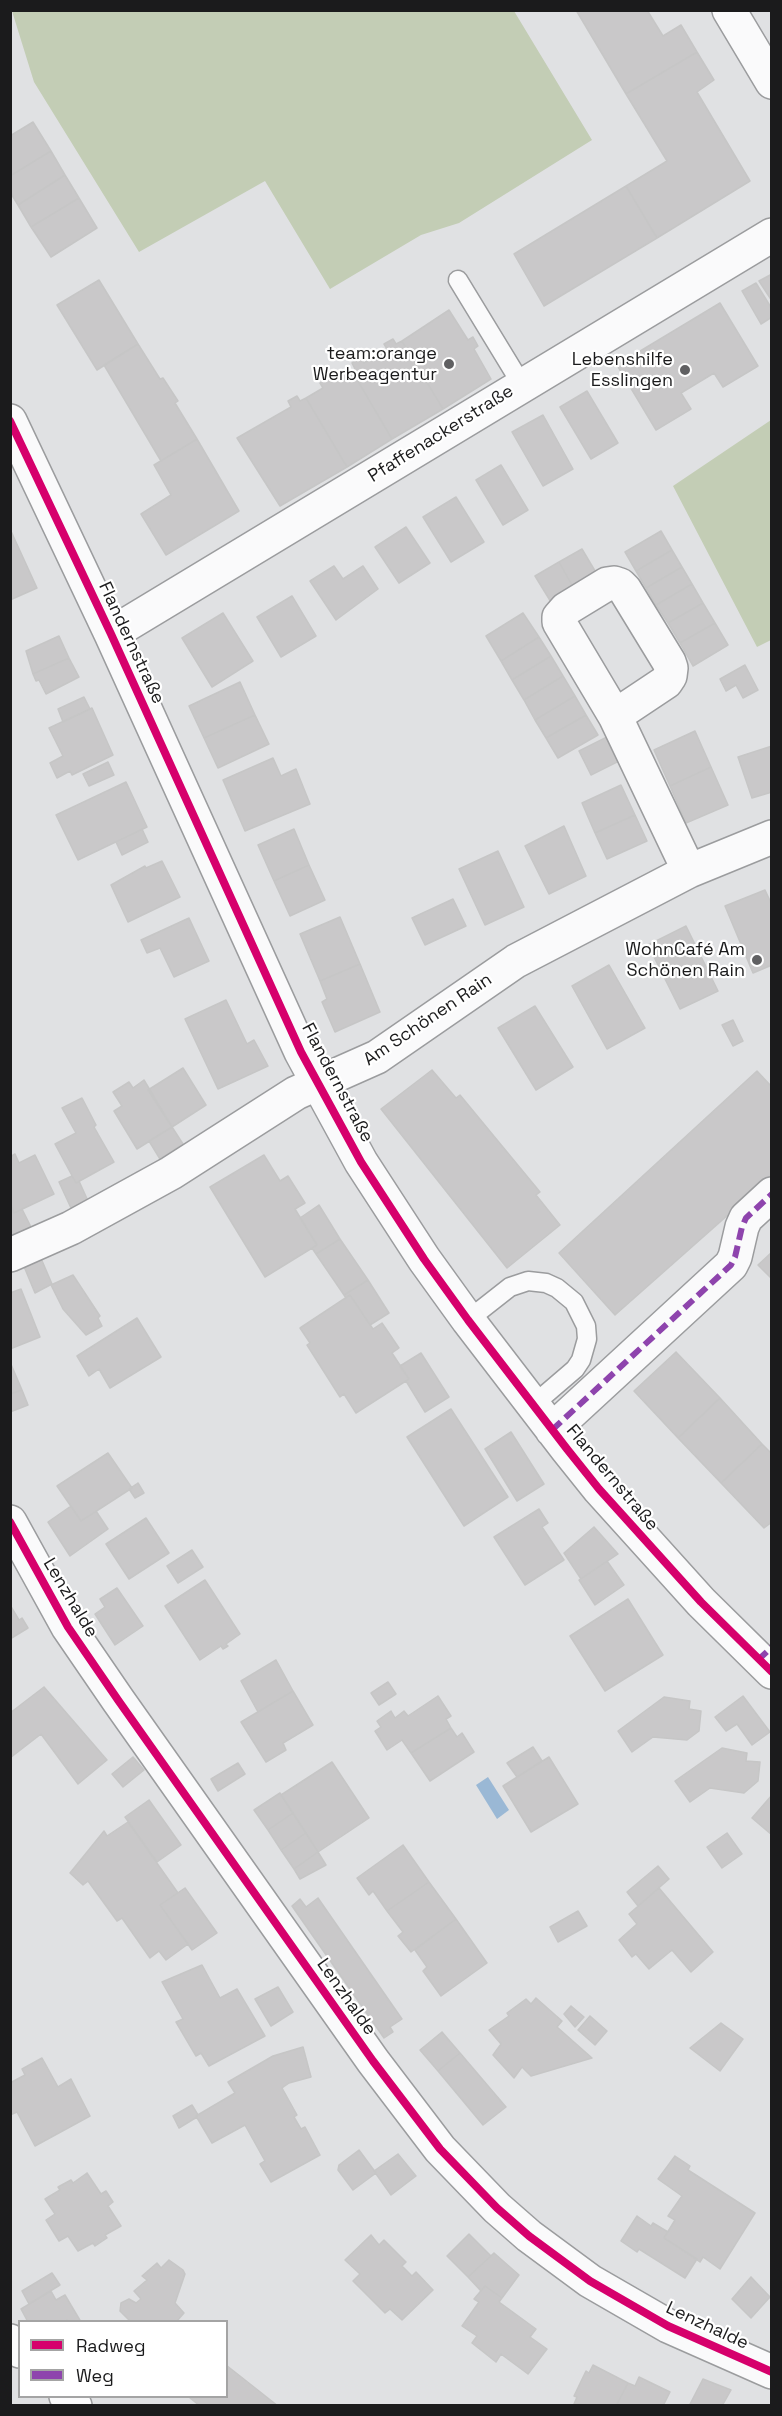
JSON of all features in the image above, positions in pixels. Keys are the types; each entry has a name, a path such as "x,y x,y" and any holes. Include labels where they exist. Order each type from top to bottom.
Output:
{"street":[{"path":"729,10 771,82"},
{"name":"Pfaffenackerstraße","path":"111,634 771,235"},
{"name":"Flandernstraße","path":"10,421 111,634 302,1052 361,1162 419,1252 542,1418 647,1543 767,1660"},
{"path":"615,716 689,871"},
{"name":"Am Schönen Rain","path":"10,1255 71,1228 124,1200 171,1173 277,1104 377,1057 489,978 516,962 689,871 771,837"},
{"name":"Flandernstraße","path":"542,1418 731,1266 746,1218 771,1194"},
{"name":"Lenzhalde","path":"10,1522 68,1627 105,1682 366,2052 440,2149 490,2201 521,2229 590,2281 668,2326 771,2372"}],"lane":[{"path":"458,280 522,384"},
{"path":"468,1320 510,1287 528,1281 546,1283 557,1288 574,1302 586,1326 587,1339 581,1360 542,1418"}],"green space":[{"path":"12,11 514,11 592,140 459,223 421,235 330,289 265,181 139,252 34,82"},
{"path":"771,420 771,640 757,647 673,486"}],"water":[{"path":"488,1777 509,1810 497,1819 476,1785"}],"building":[{"path":"576,10 647,10 663,36 681,25 697,52 626,94"},
{"path":"697,52 714,80 697,92 750,181 657,238 626,186 667,161 626,94"},
{"path":"33,122 51,151 10,176 10,136"},
{"path":"51,151 65,175 18,205 10,192 10,176"},
{"path":"65,175 79,198 31,227 18,205"},
{"path":"626,186 657,238 544,306 514,254"},
{"path":"79,198 97,228 51,257 31,227"},
{"path":"772,274 772,301 759,281"},
{"path":"99,280 138,344 97,370 57,305"},
{"path":"756,283 772,309 772,317 761,324 742,291"},
{"name":"Lebenshilfe Esslingen","path":"720,303 758,366 723,387 714,373 681,393 691,409 656,430 617,365"},
{"name":"team:orange Werbeagentur","path":"449,310 468,340 473,337 478,346 474,349 491,379 443,409 402,341"},
{"path":"393,339 396,344 402,341 443,409 392,439 352,371 355,369 352,363 361,358 364,363 387,349 384,344"},
{"path":"138,344 160,379 163,378 178,401 175,403 197,439 161,461 104,365"},
{"path":"352,371 392,439 347,467 306,398 323,388 320,383 329,377 332,382"},
{"path":"587,391 618,443 591,459 560,407"},
{"path":"297,396 300,401 306,398 347,467 280,506 237,438 291,407 288,401"},
{"path":"543,415 573,469 543,486 512,432"},
{"path":"197,439 239,511 166,555 141,514 171,495 154,465"},
{"path":"501,465 528,510 503,525 476,480"},
{"path":"456,497 484,542 451,562 423,517"},
{"path":"406,527 430,563 399,583 375,547"},
{"path":"10,529 37,588 10,600"},
{"path":"661,531 672,550 636,571 625,552"},
{"path":"582,549 601,581 577,594 559,562"},
{"path":"672,550 682,567 646,588 636,571"},
{"path":"559,562 577,594 554,607 535,576"},
{"path":"334,566 343,579 363,566 378,589 336,620 310,581"},
{"path":"682,567 692,584 656,605 646,588"},
{"path":"692,584 703,603 668,623 656,605"},
{"path":"292,596 316,636 281,657 257,617"},
{"path":"703,603 715,623 680,643 668,623"},
{"path":"223,613 253,661 212,687 182,638"},
{"path":"523,613 539,637 501,661 486,636"},
{"path":"715,623 728,645 693,666 680,643"},
{"path":"59,636 69,658 33,674 26,651"},
{"path":"539,637 551,656 512,680 501,661"},
{"path":"551,656 563,676 524,700 512,680"},
{"path":"69,658 79,677 46,694 33,674"},
{"path":"745,665 758,690 743,698 736,685 726,691 720,679"},
{"path":"563,676 575,696 535,720 524,700"},
{"path":"240,682 255,715 204,738 189,706"},
{"path":"575,696 586,715 546,738 535,720"},
{"path":"84,697 90,709 63,722 58,709"},
{"path":"92,708 113,755 72,775 70,771 57,778 50,763 63,756 49,728"},
{"path":"255,715 269,744 218,768 204,738"},
{"path":"586,715 598,735 558,758 546,738"},
{"path":"695,731 711,767 670,786 654,750"},
{"path":"607,737 619,761 591,775 579,751"},
{"path":"772,746 772,792 752,798 738,757"},
{"path":"273,758 281,776 296,769 310,804 245,831 223,780"},
{"path":"108,762 114,775 89,786 83,774"},
{"path":"711,767 728,805 686,823 670,786"},
{"path":"126,782 147,827 78,860 56,815"},
{"path":"621,785 635,815 595,833 582,803"},
{"path":"635,815 647,841 607,859 595,833"},
{"path":"564,826 586,876 549,894 525,846"},
{"path":"142,829 148,842 122,855 116,842"},
{"path":"294,829 309,865 274,881 258,845"},
{"path":"498,851 524,907 485,925 459,869"},
{"path":"162,861 180,897 128,922 111,885 145,866 146,868"},
{"path":"309,865 325,900 290,916 274,881"},
{"path":"765,890 772,905 772,965 753,973 725,906"},
{"path":"453,899 466,926 425,945 412,918"},
{"path":"340,917 360,964 320,981 300,934"},
{"path":"189,918 209,961 174,977 160,948 147,953 141,940"},
{"path":"686,926 718,991 680,1009 648,945"},
{"path":"360,964 380,1012 335,1032 322,1002 327,999 320,981"},
{"path":"609,965 645,1028 607,1049 572,986"},
{"path":"226,1000 247,1044 254,1040 268,1066 218,1089 185,1019"},
{"path":"535,1006 573,1067 536,1090 498,1028"},
{"path":"733,1020 743,1041 733,1046 722,1025"},
{"path":"183,1068 206,1105 172,1127 148,1090"},
{"path":"432,1070 456,1098 460,1095 540,1192 536,1195 560,1225 507,1268 381,1109"},
{"path":"757,1071 772,1087 772,1176 615,1315 559,1253"},
{"path":"144,1080 172,1127 137,1149 114,1111 122,1106 113,1092 129,1082 133,1088"},
{"path":"82,1098 96,1125 94,1127 114,1162 76,1183 55,1144 76,1133 62,1108"},
{"path":"172,1127 183,1144 160,1159 149,1141"},
{"path":"15,1154 19,1163 35,1155 54,1194 14,1213 10,1205 10,1157"},
{"path":"264,1155 280,1181 288,1176 305,1203 295,1209 317,1245 265,1277 210,1187"},
{"path":"72,1176 76,1183 79,1181 88,1201 71,1208 59,1182"},
{"path":"11,1205 14,1213 22,1209 31,1227 14,1236 10,1228"},
{"path":"319,1205 340,1239 316,1254 312,1248 317,1245 300,1218"},
{"path":"340,1239 368,1280 344,1295 316,1254"},
{"path":"772,1252 772,1279 758,1265"},
{"path":"40,1256 52,1284 35,1293 23,1264"},
{"path":"73,1275 100,1316 98,1318 102,1326 86,1335 63,1309 51,1285"},
{"path":"368,1280 389,1313 370,1325 350,1295 346,1298 344,1295"},
{"path":"21,1289 40,1337 10,1349 10,1293"},
{"path":"350,1295 373,1329 382,1323 399,1348 392,1353 409,1379 356,1413 344,1394 340,1397 307,1345 310,1343 300,1328"},
{"path":"137,1318 161,1357 110,1388 99,1369 89,1376 77,1356"},
{"path":"676,1352 720,1398 678,1438 634,1391"},
{"path":"421,1353 449,1397 425,1412 406,1381 409,1379 400,1366"},
{"path":"10,1362 22,1390 10,1394"},
{"path":"22,1390 28,1405 10,1412 10,1394"},
{"path":"720,1398 762,1444 721,1483 678,1438"},
{"path":"451,1409 508,1497 464,1526 407,1437"},
{"path":"511,1432 544,1484 517,1501 485,1449"},
{"path":"762,1444 772,1454 772,1522 764,1528 721,1483"},
{"path":"108,1453 132,1488 81,1521 57,1486"},
{"path":"138,1483 144,1493 135,1498 129,1489"},
{"path":"71,1506 81,1521 96,1511 108,1529 70,1556 48,1522"},
{"path":"539,1509 548,1523 542,1527 564,1560 525,1585 494,1537"},
{"path":"146,1518 169,1553 129,1579 106,1544"},
{"path":"594,1527 618,1554 581,1579 564,1553"},
{"path":"192,1550 203,1567 178,1583 167,1566"},
{"path":"607,1561 624,1585 595,1605 579,1580"},
{"path":"205,1580 240,1634 226,1644 228,1646 223,1649 221,1646 200,1660 165,1606"},
{"path":"117,1588 143,1626 115,1645 95,1614 105,1607 100,1599"},
{"path":"628,1599 663,1655 605,1691 570,1636"},
{"path":"10,1605 19,1620 22,1618 28,1628 10,1639"},
{"path":"276,1660 293,1691 258,1712 241,1681"},
{"path":"388,1682 396,1694 379,1705 371,1693"},
{"path":"44,1687 107,1760 78,1784 41,1734 10,1758 10,1713"},
{"path":"293,1691 313,1725 283,1743 286,1750 266,1762 241,1722"},
{"path":"438,1696 451,1716 446,1719 451,1728 411,1753 402,1740 387,1750 375,1731 381,1727 377,1721 391,1711 395,1718 404,1711 408,1716"},
{"path":"743,1696 770,1732 752,1745 737,1724 726,1731 715,1717"},
{"path":"664,1697 690,1701 689,1709 701,1711 699,1731 687,1740 653,1737 632,1752 618,1731"},
{"path":"451,1728 457,1737 462,1733 474,1752 430,1781 411,1753"},
{"path":"533,1747 542,1761 517,1777 507,1763"},
{"path":"722,1748 747,1753 746,1761 760,1762 758,1781 744,1793 710,1788 690,1802 675,1781"},
{"path":"133,1757 144,1770 123,1787 112,1774"},
{"path":"549,1757 578,1804 531,1832 503,1786"},
{"path":"332,1762 369,1818 318,1852 281,1795"},
{"path":"238,1763 245,1774 218,1791 211,1779"},
{"path":"280,1793 293,1813 268,1830 254,1810"},
{"path":"772,1795 772,1835 752,1818"},
{"path":"149,1800 181,1845 157,1862 125,1817"},
{"path":"293,1813 306,1833 281,1850 268,1830"},
{"path":"128,1822 178,1893 160,1905 188,1944 166,1960 159,1951 150,1958 122,1918 117,1921 88,1881 83,1885 70,1873 104,1831 107,1836"},
{"path":"306,1833 318,1852 294,1869 281,1850"},
{"path":"727,1833 742,1854 722,1868 707,1847"},
{"path":"403,1845 429,1882 387,1911 373,1891 369,1895 357,1878"},
{"path":"318,1852 326,1865 300,1879 294,1869"},
{"path":"658,1866 669,1879 638,1906 627,1892"},
{"path":"429,1882 456,1919 411,1952 398,1936 403,1932 387,1911"},
{"path":"185,1888 217,1933 192,1950 160,1905"},
{"path":"659,1888 713,1952 691,1972 672,1950 649,1969 636,1954 632,1957 619,1940 637,1924 629,1914"},
{"path":"318,1898 402,2019 390,2027 393,2032 384,2038 292,1906 300,1899 306,1907"},
{"path":"578,1911 587,1926 558,1942 550,1927"},
{"path":"456,1919 487,1963 441,1996 423,1971 427,1967 415,1950"},
{"path":"202,1965 220,1998 237,1989 265,2036 209,2066 201,2053 196,2056 176,2022 183,2019 162,1982"},
{"path":"278,1987 293,2012 271,2026 255,1999"},
{"path":"536,1998 562,2021 557,2027 592,2058 531,2076 522,2067 514,2078 493,2055 501,2044 489,2030 509,2016 507,2013 526,1999 531,2004"},
{"path":"571,2006 584,2017 575,2027 564,2014"},
{"path":"590,2016 607,2031 595,2045 578,2030"},
{"path":"721,2023 743,2039 720,2071 690,2048"},
{"path":"442,2032 460,2053 438,2071 420,2050"},
{"path":"303,2047 311,2077 289,2083 282,2088 297,2115 294,2117 301,2129 305,2127 320,2155 271,2182 260,2164 265,2161 245,2125 212,2143 196,2116 235,2093 228,2082 273,2056"},
{"path":"460,2053 506,2107 483,2125 438,2071"},
{"path":"42,2058 58,2087 71,2079 90,2116 35,2146 17,2112 10,2115 10,2083 25,2075 22,2069"},
{"path":"192,2105 197,2117 179,2128 173,2116"},
{"path":"359,2150 376,2173 353,2190 338,2170 339,2165"},
{"path":"398,2154 416,2176 391,2195 374,2171"},
{"path":"675,2156 690,2166 688,2170 755,2213 720,2269 703,2257 700,2262 664,2238 675,2220 668,2216 682,2196 658,2179"},
{"path":"87,2173 101,2194 106,2191 113,2202 108,2206 121,2226 105,2235 107,2238 95,2246 93,2243 78,2251 68,2236 59,2241 46,2220 55,2214 45,2199 60,2190 58,2187 71,2180 73,2183"},
{"path":"637,2216 651,2226 653,2223 668,2232 664,2238 697,2259 685,2278 639,2249 637,2252 621,2241"},
{"path":"469,2234 491,2256 468,2277 447,2256"},
{"path":"371,2235 379,2245 384,2240 406,2262 402,2266 412,2276 416,2272 433,2290 402,2320 390,2309 385,2313 353,2281 360,2274 345,2260"},
{"path":"494,2253 519,2275 502,2298 485,2286 481,2291 468,2277"},
{"path":"169,2260 183,2270 185,2274 175,2303 184,2313 178,2320 129,2320 120,2311 121,2303 129,2299 136,2303 141,2299 134,2291 147,2280 142,2276 157,2263 161,2268"},
{"path":"52,2273 60,2285 29,2304 22,2291"},
{"path":"751,2277 770,2297 751,2318 732,2299"},
{"path":"485,2286 502,2298 499,2302 536,2329 530,2337 547,2349 528,2374 501,2354 496,2362 472,2343 477,2336 462,2326 479,2302 474,2299"},
{"path":"51,2291 56,2300 65,2295 80,2320 27,2320 21,2309"},
{"path":"593,2365 628,2383 616,2406 574,2404 577,2397 574,2396 586,2371 589,2373"},
{"path":"228,2367 278,2406 200,2406 190,2398 228,2398"},
{"path":"639,2377 670,2392 663,2406 616,2406 628,2383 635,2386"},
{"path":"703,2379 731,2390 722,2406 689,2406"}],"marked path":[{"path":"552,1430 731,1265 746,1218 772,1194"},
{"path":"758,1660 772,1647"}],"cycle path":[{"path":"10,421 111,634 301,1052 361,1162 424,1259 468,1320 599,1489 701,1602 772,1672"},
{"path":"10,1522 68,1627 118,1700 373,2061 440,2149 497,2208 529,2236 590,2281 668,2326 772,2372"}],"place":[{"name":"team:orange Werbeagentur","path":"449,364"},
{"name":"Lebenshilfe Esslingen","path":"685,370"},
{"name":"WohnCafé Am Schönen Rain","path":"757,960"}]}
